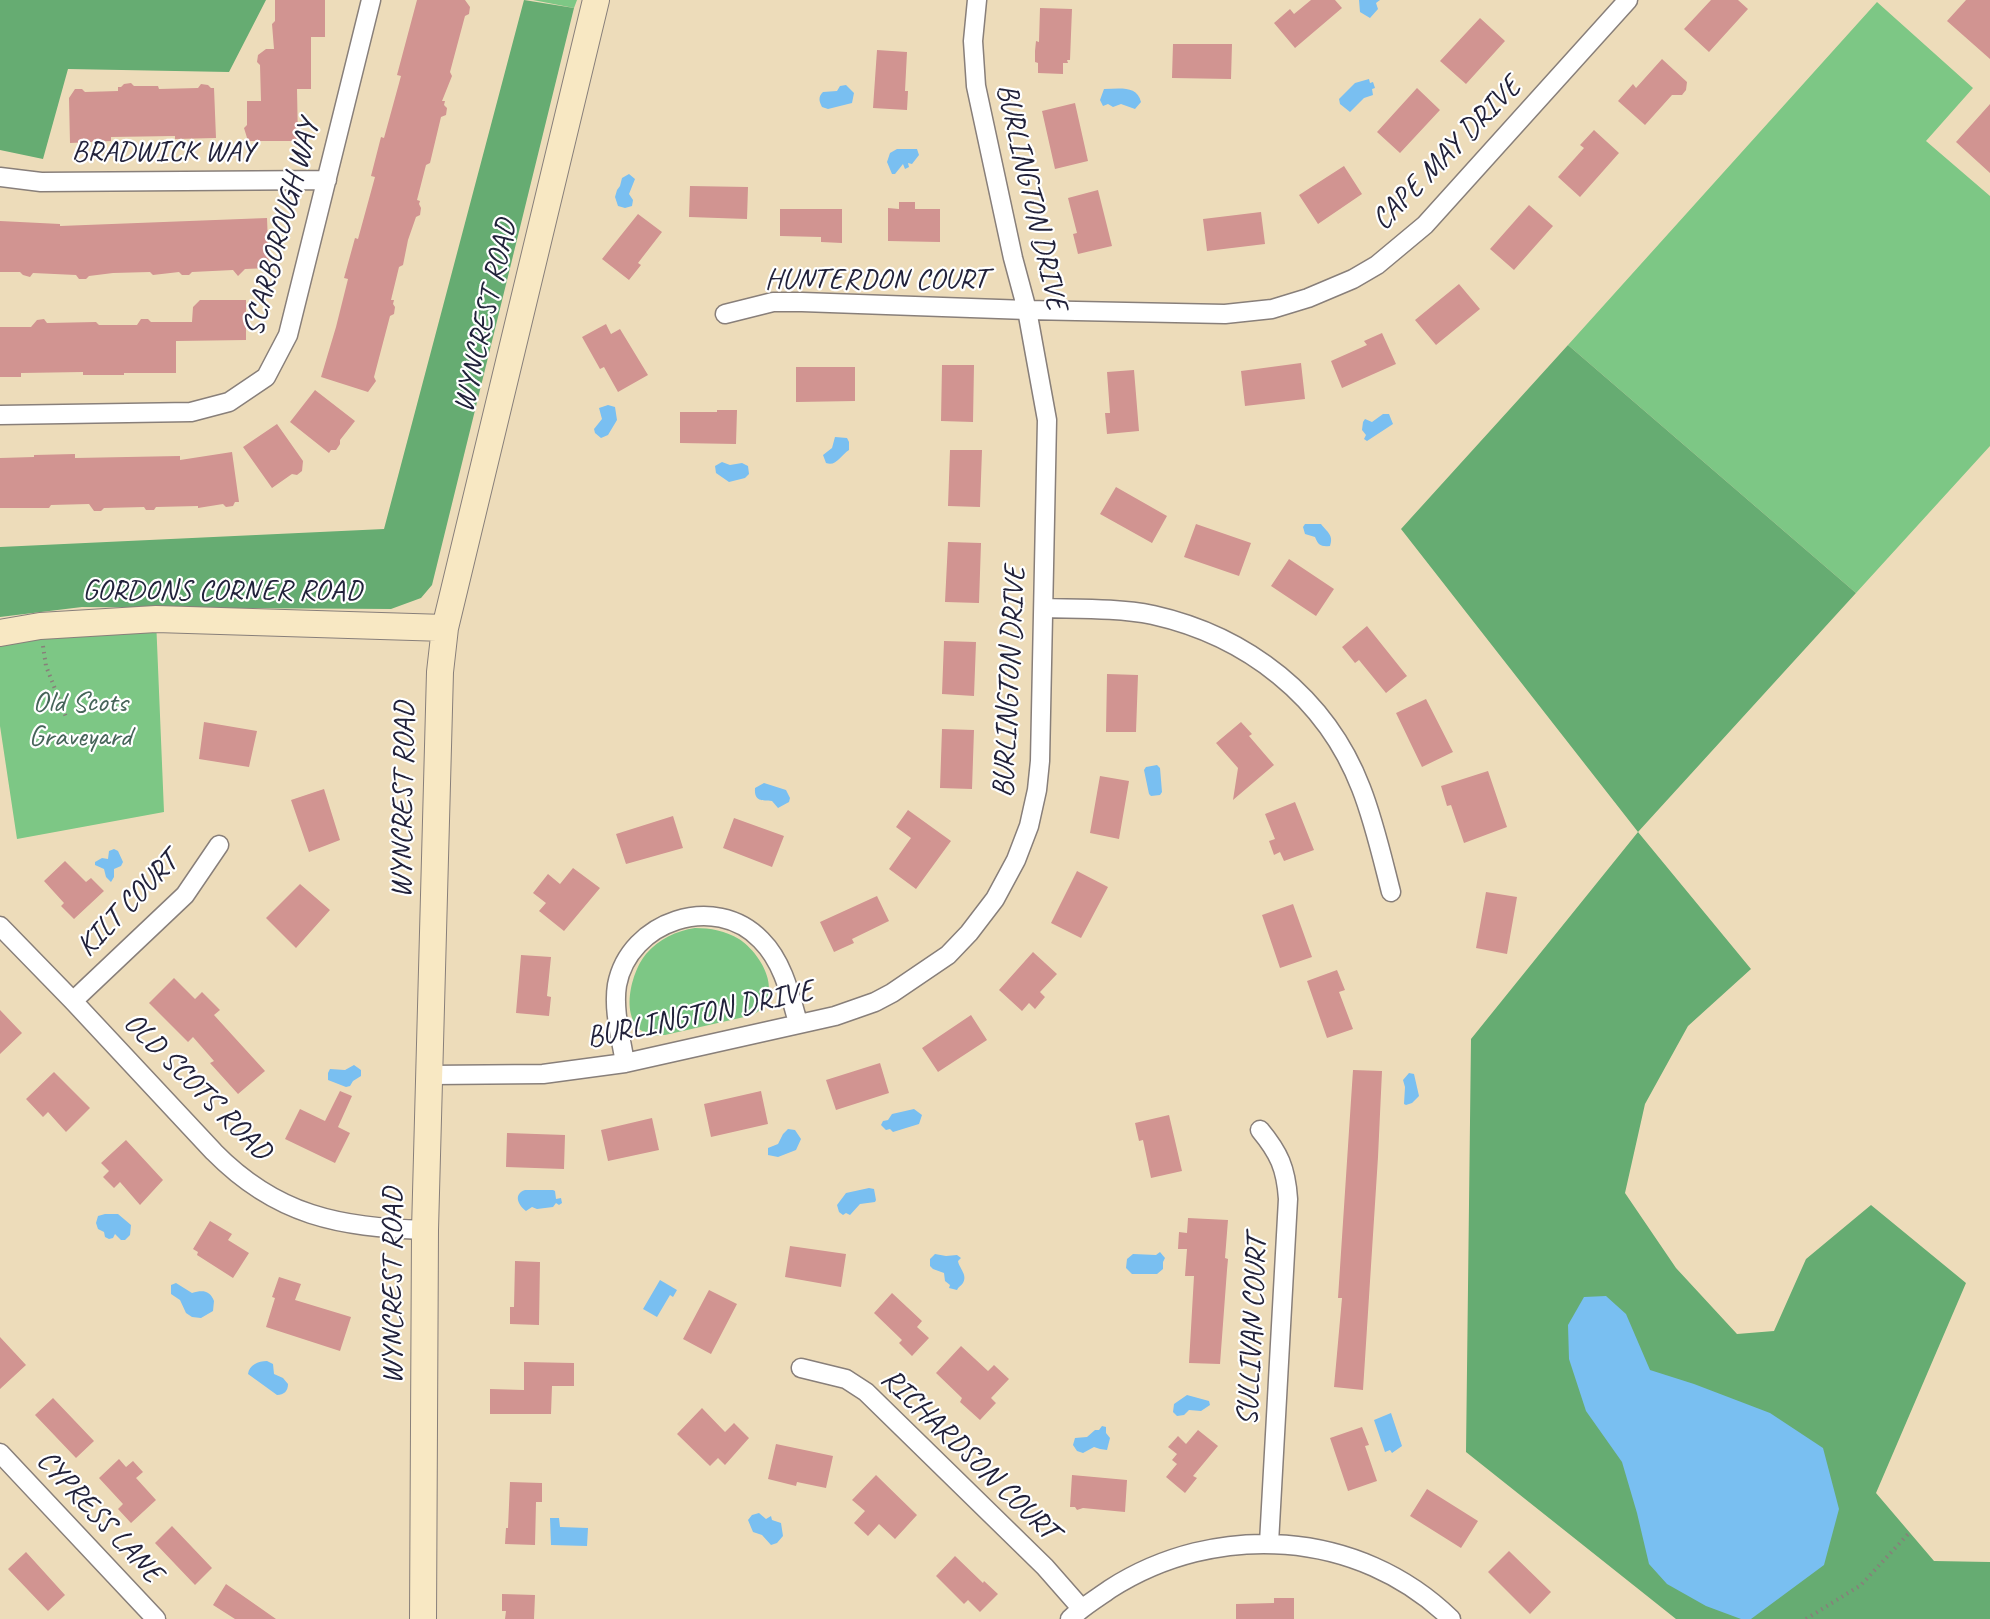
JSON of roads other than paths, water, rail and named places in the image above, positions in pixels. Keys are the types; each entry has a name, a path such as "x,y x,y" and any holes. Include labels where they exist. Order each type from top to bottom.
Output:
{"street":[{"name":"SCARBOROUGH WAY","path":"0,415 191,412 229,402 263,379 288,335 371,0"},
{"name":"WYNCREST ROAD","path":"423,1619 425,1230 431,1075 440,672 445,628 596,0"},
{"name":"BURLINGTON DRIVE","path":"431,1075 543,1074 625,1063 851,1011 892,993 948,955 969,933 995,899 1018,854 1029,826 1037,790 1040,761 1047,420 1027,310 1013,258 976,86 972,41 977,0"},
{"name":"CAPE MAY DRIVE","path":"1027,310 1249,313 1308,298 1353,279 1394,252 1425,225 1628,0"},
{"name":"BRADWICK WAY","path":"0,177 41,182 327,180"},
{"name":"HUNTERDON COURT","path":"725,314 773,302 1027,310"},
{"path":"1044,608 1127,612 1182,622 1234,644 1258,658 1284,679 1321,717 1348,760 1370,815 1391,892"},
{"name":"GORDONS CORNER ROAD","path":"0,633 40,626 156,619 445,628"},
{"name":"KILT COURT","path":"73,1001 185,895 219,845"},
{"path":"625,1063 616,1000 617,985 624,964 647,934 668,922 690,916 719,918 753,932 776,957 798,1023"},
{"name":"OLD SCOTS ROAD","path":"0,926 213,1152 256,1187 296,1209 332,1221 375,1228 425,1230"},
{"name":"SULLIVAN COURT","path":"1260,1130 1283,1165 1288,1199 1269,1543"},
{"name":"RICHARDSON COURT","path":"801,1368 846,1379 866,1392 1046,1567 1076,1613"},
{"name":"CYPRESS LANE","path":"0,1453 156,1619"},
{"path":"1076,1613 1134,1574 1174,1557 1239,1544 1269,1543 1337,1553 1376,1568 1429,1600 1451,1619"}],"water":[{"path":"1359,0 1380,0 1376,3 1378,9 1370,18 1360,12"},
{"path":"1369,79 1375,88 1372,89 1373,95 1364,98 1350,112 1340,104 1339,99 1355,83"},
{"path":"846,85 854,93 852,103 828,109 822,107 820,96 823,92 837,91 840,86"},
{"path":"1104,89 1131,90 1136,93 1141,102 1135,109 1121,104 1113,107 1108,104 1103,106 1100,100"},
{"path":"897,149 917,149 919,155 912,164 908,163 909,167 905,169 903,164 895,174 892,174 887,162 890,153"},
{"path":"629,174 635,179 629,194 633,200 632,206 625,208 618,206 615,197 622,178"},
{"path":"608,405 615,407 617,420 608,435 601,438 594,429 602,419 599,408"},
{"path":"1383,414 1389,414 1393,424 1367,441 1364,439 1366,435 1362,430 1365,419 1372,422"},
{"path":"835,437 847,438 849,450 836,462 826,463 823,455 832,448"},
{"path":"722,462 730,465 742,463 748,466 749,474 745,478 729,482 716,473 715,466"},
{"path":"1305,524 1321,524 1330,536 1330,546 1320,545 1315,537 1305,534 1303,527"},
{"path":"1157,765 1160,768 1162,792 1160,795 1151,796 1144,770 1146,767"},
{"path":"764,783 786,790 790,798 789,802 778,808 772,801 757,798 755,788"},
{"path":"114,849 118,851 123,862 121,866 114,869 111,882 106,877 104,869 95,865 95,862 102,858 108,859 109,851"},
{"path":"354,1065 361,1070 361,1076 350,1086 346,1087 328,1080 330,1069 345,1070"},
{"path":"1409,1073 1414,1074 1419,1096 1406,1105 1404,1104 1403,1080"},
{"path":"914,1109 922,1115 919,1124 893,1132 881,1125 892,1114"},
{"path":"788,1129 795,1130 801,1139 796,1150 778,1157 768,1155 768,1148 778,1144"},
{"path":"874,1189 875,1202 860,1204 850,1215 846,1213 843,1215 839,1212 837,1205 846,1193"},
{"path":"525,1190 553,1190 556,1199 561,1198 562,1203 559,1205 556,1203 553,1207 537,1209 532,1207 526,1211 518,1200 519,1194"},
{"path":"118,1214 131,1225 130,1235 125,1240 121,1240 115,1234 109,1239 105,1237 104,1232 98,1229 96,1223 98,1216"},
{"path":"1160,1252 1165,1258 1163,1269 1157,1274 1132,1274 1126,1268 1127,1259 1133,1254 1156,1255"},
{"path":"935,1254 957,1255 961,1258 958,1261 964,1274 964,1280 957,1290 949,1288 950,1285 945,1281 944,1273 930,1266 930,1259"},
{"path":"660,1280 677,1290 673,1297 670,1295 657,1317 643,1309"},
{"path":"176,1283 192,1293 202,1291 208,1293 214,1301 213,1311 201,1318 192,1317 186,1313 180,1300 171,1294 171,1285"},
{"path":"1606,1296 1626,1314 1650,1370 1770,1413 1823,1448 1839,1509 1824,1565 1751,1619 1741,1619 1706,1606 1667,1584 1649,1564 1622,1462 1586,1411 1569,1359 1568,1325 1584,1297"},
{"path":"267,1361 273,1364 274,1374 283,1378 288,1384 286,1391 282,1394 277,1395 248,1374 250,1368 255,1364"},
{"path":"1187,1395 1209,1401 1210,1405 1201,1411 1189,1410 1184,1415 1177,1416 1173,1412 1174,1404"},
{"path":"1391,1413 1402,1446 1392,1453 1390,1450 1385,1452 1374,1420"},
{"path":"1102,1426 1106,1427 1106,1433 1110,1438 1107,1450 1094,1447 1083,1453 1077,1451 1073,1445 1075,1438 1087,1437"},
{"path":"759,1513 766,1519 771,1516 772,1520 781,1523 783,1536 777,1543 771,1545 762,1535 753,1532 748,1520 752,1515"},
{"path":"550,1518 559,1518 560,1527 588,1528 587,1546 551,1545"}],"park label":[{"name":"Old Scots Graveyard","path":"80,720"}]}
